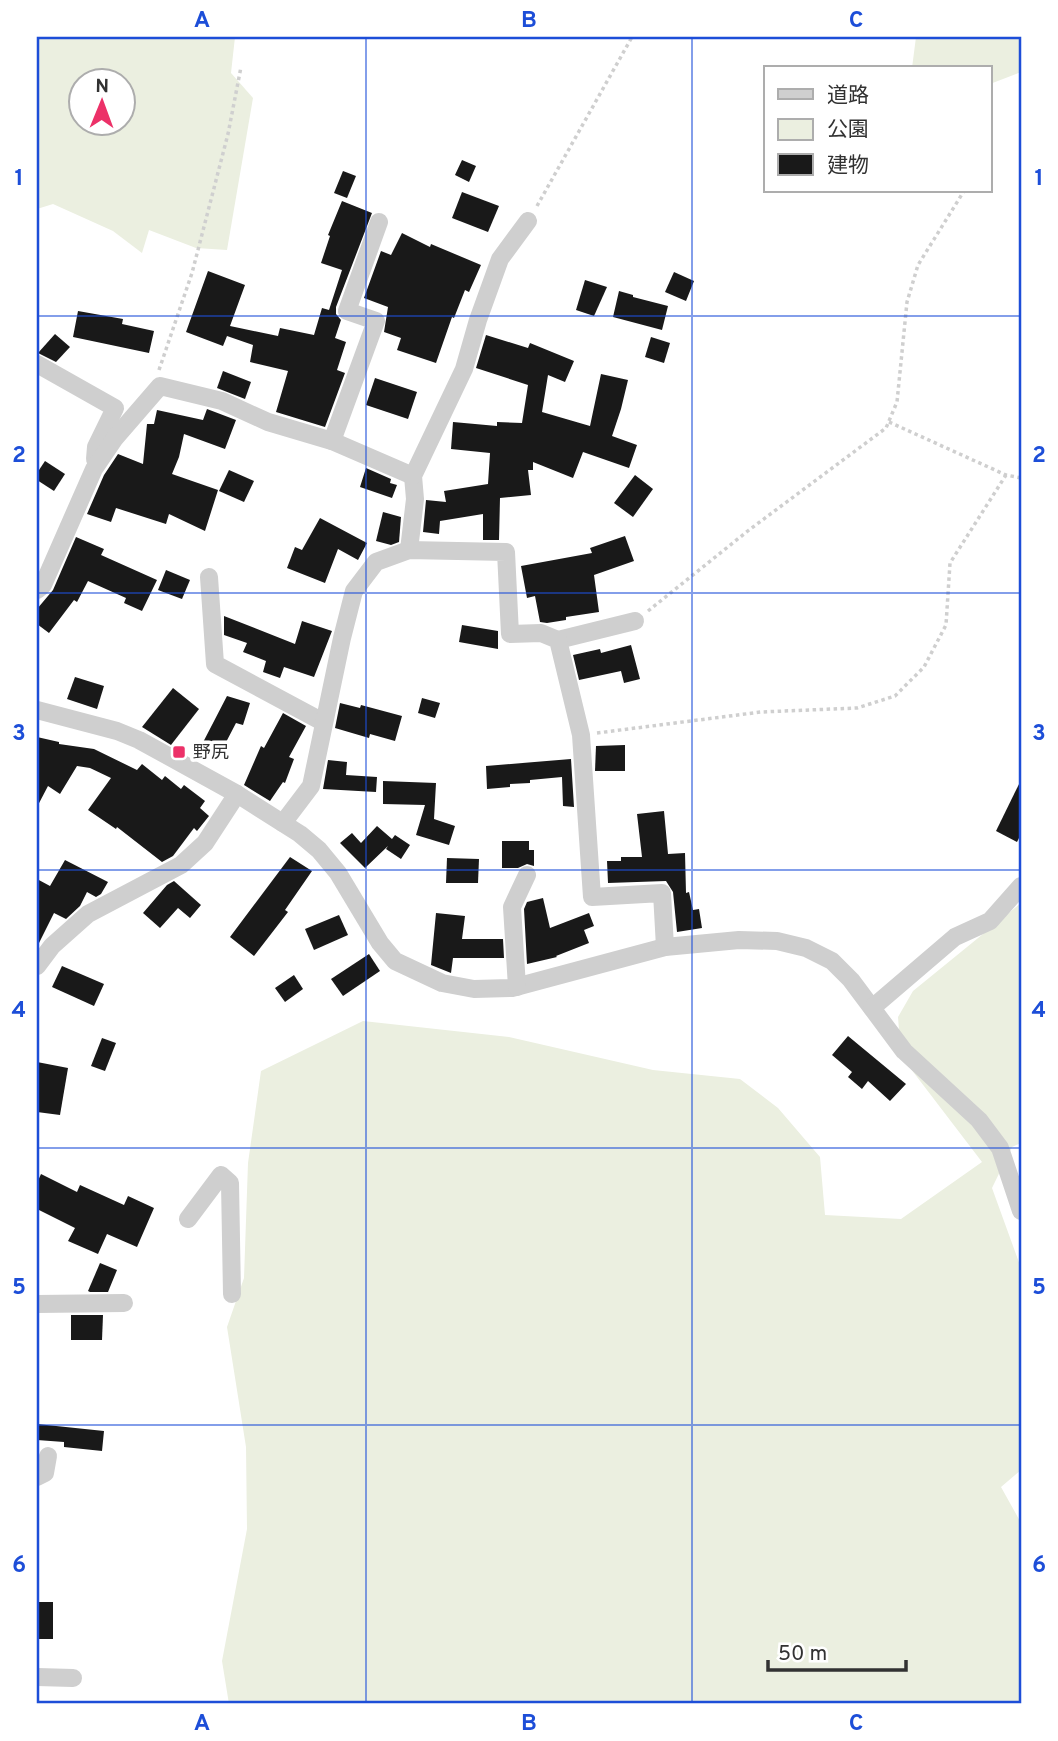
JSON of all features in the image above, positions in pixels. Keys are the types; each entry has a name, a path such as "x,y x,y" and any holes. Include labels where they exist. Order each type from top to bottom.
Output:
{"street":[{"path":"409,550 415,499 414,475 464,369 500,259 528,221"},
{"path":"332,441 376,321 347,311 379,222"},
{"path":"37,363 115,408 96,446 94,469"},
{"path":"37,590 43,585 94,469 115,438 160,386 222,401 268,422 332,441 414,475"},
{"path":"283,823 311,786 317,766 323,722 355,590 376,562 409,550 506,552 510,634 541,633 558,640 635,621"},
{"path":"208,577 215,664 323,722"},
{"path":"558,640 581,735 592,897 662,893 665,947"},
{"path":"37,710 117,730 139,740 237,794 283,823 319,850 338,873 380,943 395,961 442,983 474,989 517,987 665,947 739,940 777,941 806,948 832,961 851,980 904,1051 979,1120 1014,1167 1021,1211"},
{"path":"37,967 52,946 88,914 181,865 205,843 237,794"},
{"path":"517,987 512,906 527,875"},
{"path":"872,1008 956,937 990,921 1021,886"},
{"path":"188,1219 220,1175 230,1183 232,1294"},
{"path":"37,1304 124,1303"},
{"path":"37,1477 45,1473 48,1456"},
{"path":"37,1677 73,1678"}],"path":[{"path":"528,221 632,37"},
{"path":"160,386 159,366 192,272 228,134 241,67"},
{"path":"635,621 680,588 749,530 887,428 897,402 907,302 918,265 963,192"},
{"path":"889,422 1006,475 1021,478"},
{"path":"581,735 761,712 857,708 895,696 924,667 946,625 950,563 1006,475"}],"green space":[{"path":"37,37 235,37 231,73 253,98 227,250 196,248 149,230 142,253 113,231 53,204 37,209"},
{"path":"916,37 1021,37 1021,72 992,83 992,66 912,66"},
{"path":"1021,903 1021,1143 1012,1147 992,1188 1021,1268 1021,1470 1001,1487 1021,1523 1021,1704 229,1704 222,1661 247,1529 246,1447 227,1327 244,1278 248,1163 261,1071 363,1021 509,1037 653,1070 740,1079 778,1108 820,1157 825,1215 901,1219 982,1162 901,1056 898,1017 913,991"}],"building":[{"path":"462,160 476,166 469,182 455,175"},
{"path":"343,171 356,176 347,198 334,193"},
{"path":"462,192 499,206 488,232 452,218"},
{"path":"342,201 372,213 336,307 336,314 341,320 335,338 346,342 337,370 345,373 325,427 276,412 288,371 250,362 253,345 227,336 223,346 186,332 208,271 245,285 230,326 278,336 280,328 314,335 322,308 329,310 342,270 321,263 330,236 328,235"},
{"path":"402,233 430,247 431,244 481,265 469,292 465,290 454,318 452,317 436,363 397,350 401,338 384,332 388,307 364,298 381,251 391,255"},
{"path":"674,272 694,281 686,301 665,292"},
{"path":"585,280 607,287 594,316 576,310"},
{"path":"619,291 668,306 662,330 613,317"},
{"path":"78,311 123,319 122,324 154,331 149,353 73,337"},
{"path":"55,334 70,347 56,362 38,353"},
{"path":"486,335 528,348 530,343 574,361 565,382 548,375 542,412 590,426 601,374 628,380 612,436 637,445 629,468 583,452 573,478 533,462 533,470 528,470 531,495 500,498 499,540 483,540 483,514 440,521 439,534 423,532 426,500 446,502 444,491 488,484 490,453 451,449 453,422 497,426 497,422 522,423 528,385 476,368"},
{"path":"651,337 670,343 664,363 645,357"},
{"path":"223,371 251,382 245,399 217,388"},
{"path":"375,378 417,392 408,419 366,405"},
{"path":"207,409 236,420 225,449 184,434 172,474 218,490 205,531 169,514 166,524 116,508 111,522 87,514 104,475 118,454 143,464 147,424 154,424 157,410 203,420"},
{"path":"45,461 65,474 54,491 37,480 37,473"},
{"path":"366,468 391,479 390,483 397,485 392,498 360,487"},
{"path":"229,470 254,481 244,502 219,491"},
{"path":"635,475 653,489 633,517 614,503"},
{"path":"383,512 401,517 399,542 391,545 376,541"},
{"path":"320,518 367,543 358,560 338,549 325,583 287,568 295,547 302,550"},
{"path":"625,536 634,561 594,575 599,612 566,617 566,620 540,622 535,596 527,598 521,566 592,553 590,548"},
{"path":"76,537 104,549 101,555 157,580 142,611 124,603 126,598 88,581 77,602 74,600 49,633 37,624 37,609 53,590"},
{"path":"166,570 190,580 182,599 158,590"},
{"path":"224,616 295,644 302,621 332,631 314,677 284,667 280,678 263,672 266,661 243,652 247,643 224,635"},
{"path":"462,625 498,631 498,649 459,642"},
{"path":"631,645 640,679 624,683 621,671 579,680 573,655 600,649 601,653"},
{"path":"75,677 104,686 97,709 67,699"},
{"path":"173,688 199,709 171,745 142,727"},
{"path":"227,696 250,703 243,725 236,723 214,759 198,752"},
{"path":"422,698 440,703 435,718 418,713"},
{"path":"340,703 360,708 361,705 402,716 395,741 370,734 369,738 335,728"},
{"path":"283,713 306,726 289,757 294,759 285,783 283,782 270,801 244,785 261,746 264,748"},
{"path":"37,737 59,744 94,749 137,770 142,764 162,780 165,776 181,789 184,785 205,801 200,808 209,816 197,831 194,828 173,856 162,862 117,827 116,829 88,810 111,778 90,768 77,766 60,794 48,786 37,807"},
{"path":"625,745 625,771 595,771 596,746"},
{"path":"571,759 574,807 563,806 562,777 487,789 486,766"},
{"path":"328,760 347,762 346,775 377,777 376,792 323,789"},
{"path":"1021,780 1021,834 1017,842 996,831"},
{"path":"383,781 436,783 434,819 455,826 449,845 416,835 425,805 383,804"},
{"path":"664,811 668,854 685,853 686,893 689,892 693,910 699,909 702,928 677,932 673,892 666,881 608,883 607,861 621,861 621,857 642,857 637,814"},
{"path":"377,826 392,839 395,835 410,845 401,859 386,849 388,846 365,868 340,843 352,833 361,843"},
{"path":"502,841 529,841 529,850 534,850 534,866 527,864 518,868 502,868"},
{"path":"290,857 312,871 285,910 288,912 254,956 230,937"},
{"path":"447,858 479,859 478,883 446,883"},
{"path":"65,860 108,882 96,897 87,892 80,906 66,919 54,913 37,947 37,879 50,886"},
{"path":"174,881 201,905 190,918 178,908 160,928 143,913 167,885"},
{"path":"543,898 550,928 589,913 594,926 584,930 589,943 557,957 527,964 524,909 527,902"},
{"path":"436,913 465,916 462,939 503,939 504,958 453,958 451,973 431,965"},
{"path":"339,915 348,935 314,950 305,929"},
{"path":"369,954 380,971 343,996 331,979"},
{"path":"62,966 104,984 94,1006 52,987"},
{"path":"294,975 303,989 285,1002 275,988"},
{"path":"848,1036 906,1084 890,1101 868,1081 862,1089 848,1077 852,1072 832,1055"},
{"path":"102,1038 116,1043 105,1071 91,1066"},
{"path":"37,1062 68,1068 60,1115 37,1112"},
{"path":"41,1174 77,1192 80,1185 124,1205 128,1196 154,1208 137,1247 107,1234 98,1254 68,1241 75,1228 37,1209 37,1183"},
{"path":"100,1263 117,1270 108,1292 90,1292 88,1291"},
{"path":"71,1315 103,1315 102,1340 71,1340"},
{"path":"37,1424 104,1431 102,1451 64,1447 64,1442 37,1440"},
{"path":"37,1602 53,1602 53,1639 37,1639"}],"place":[{"name":"野尻","path":"179,752"}]}
